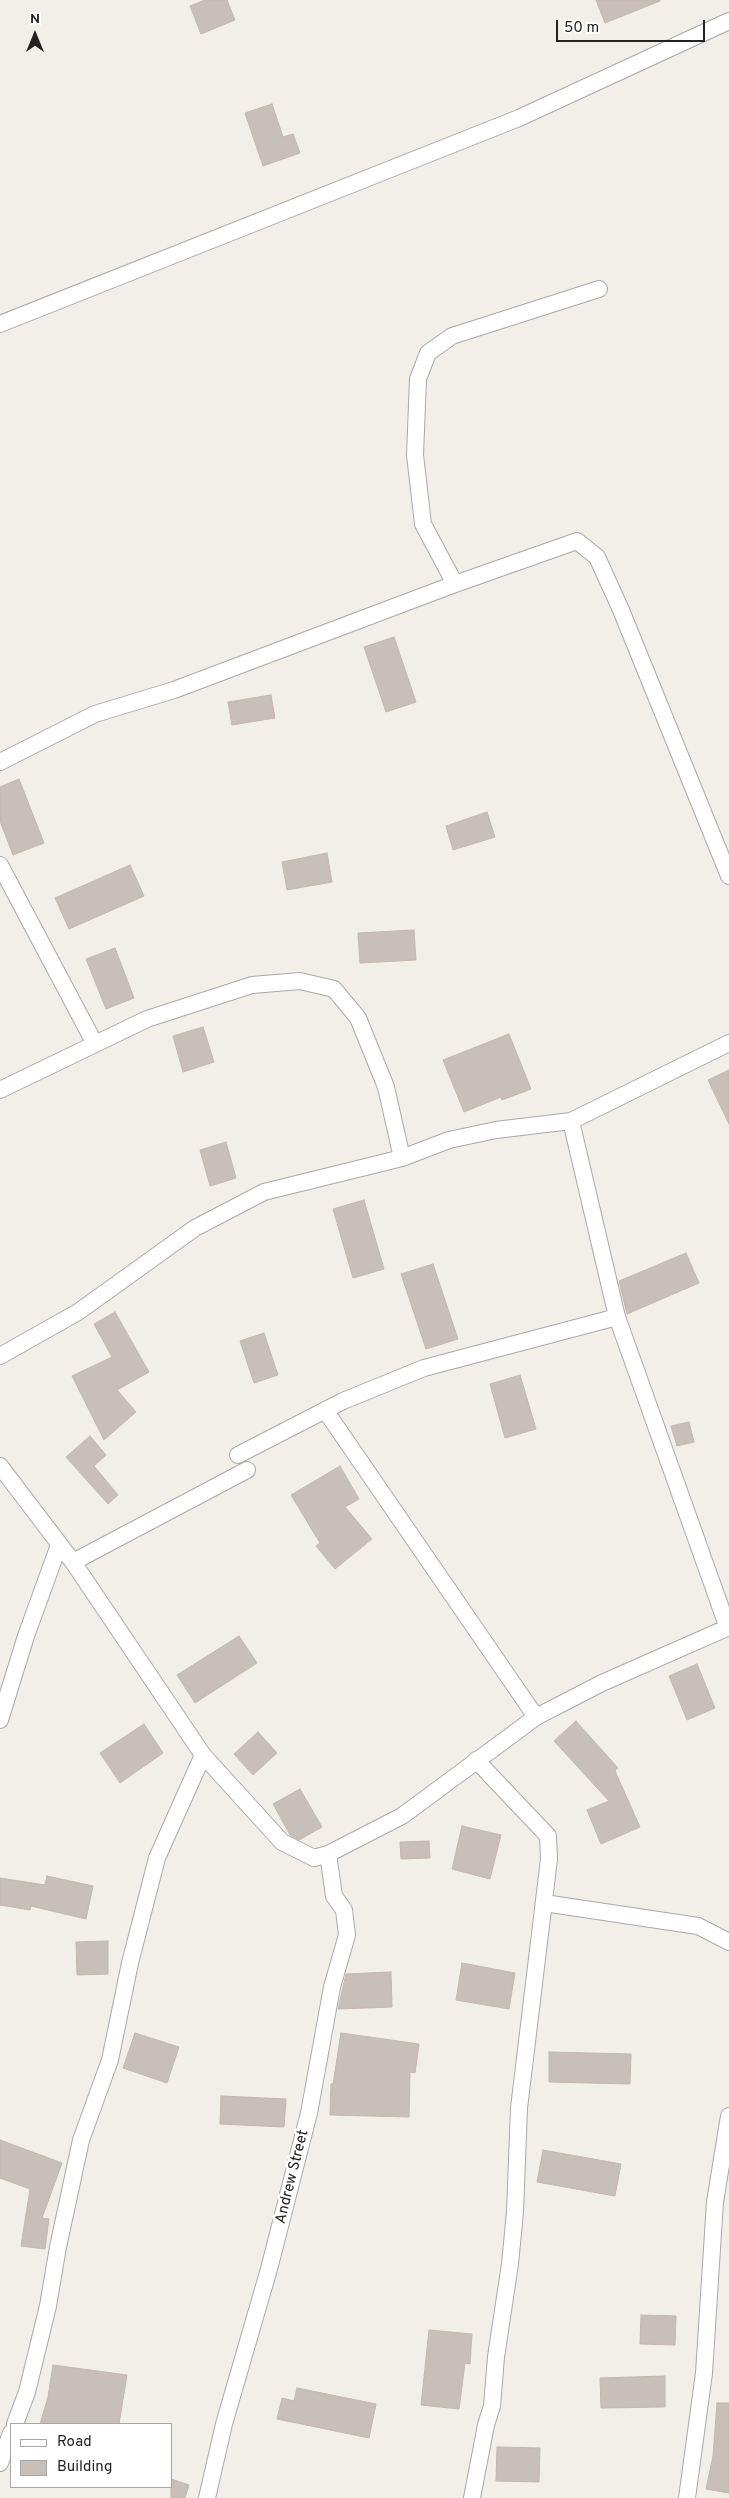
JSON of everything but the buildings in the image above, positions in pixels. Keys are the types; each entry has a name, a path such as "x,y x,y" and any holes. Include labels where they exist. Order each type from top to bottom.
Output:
{"street":[{"path":"0,324 519,118 729,21"},
{"path":"455,584 423,524 415,455 418,379 428,353 452,336 599,289"},
{"path":"0,762 95,714 174,690 455,584 577,541 597,557 621,610 729,876"},
{"path":"0,865 95,1044"},
{"path":"0,1090 147,1019 252,985 300,981 334,989 358,1018 386,1087 402,1158"},
{"path":"0,1356 78,1312 196,1228 264,1192 402,1158 448,1140 496,1130 571,1121 729,1043"},
{"path":"0,1466 72,1562 203,1755 282,1842 314,1858 328,1854 402,1816 536,1717 602,1683 728,1628 617,1317 571,1121"},
{"path":"238,1455 325,1410 424,1368 617,1317"},
{"path":"325,1410 536,1717"},
{"path":"72,1562 247,1470"},
{"path":"0,1720 26,1636 59,1545"},
{"path":"14,2423 27,2392 48,2306 58,2247 81,2140 110,2060 130,1962 158,1858 203,1755"},
{"path":"472,2498 486,2424 492,2406 496,2357 510,2264 515,2212 519,2108 549,1859 548,1836 476,1760"},
{"name":"Andrew Street","path":"207,2498 224,2424 269,2269 309,2113 332,1987 347,1935 344,1910 334,1896 328,1854"},
{"path":"544,1903 698,1926 729,1942"},
{"path":"687,2498 704,2373 715,2202 729,2116"},
{"path":"0,2463 10,2436"}]}
